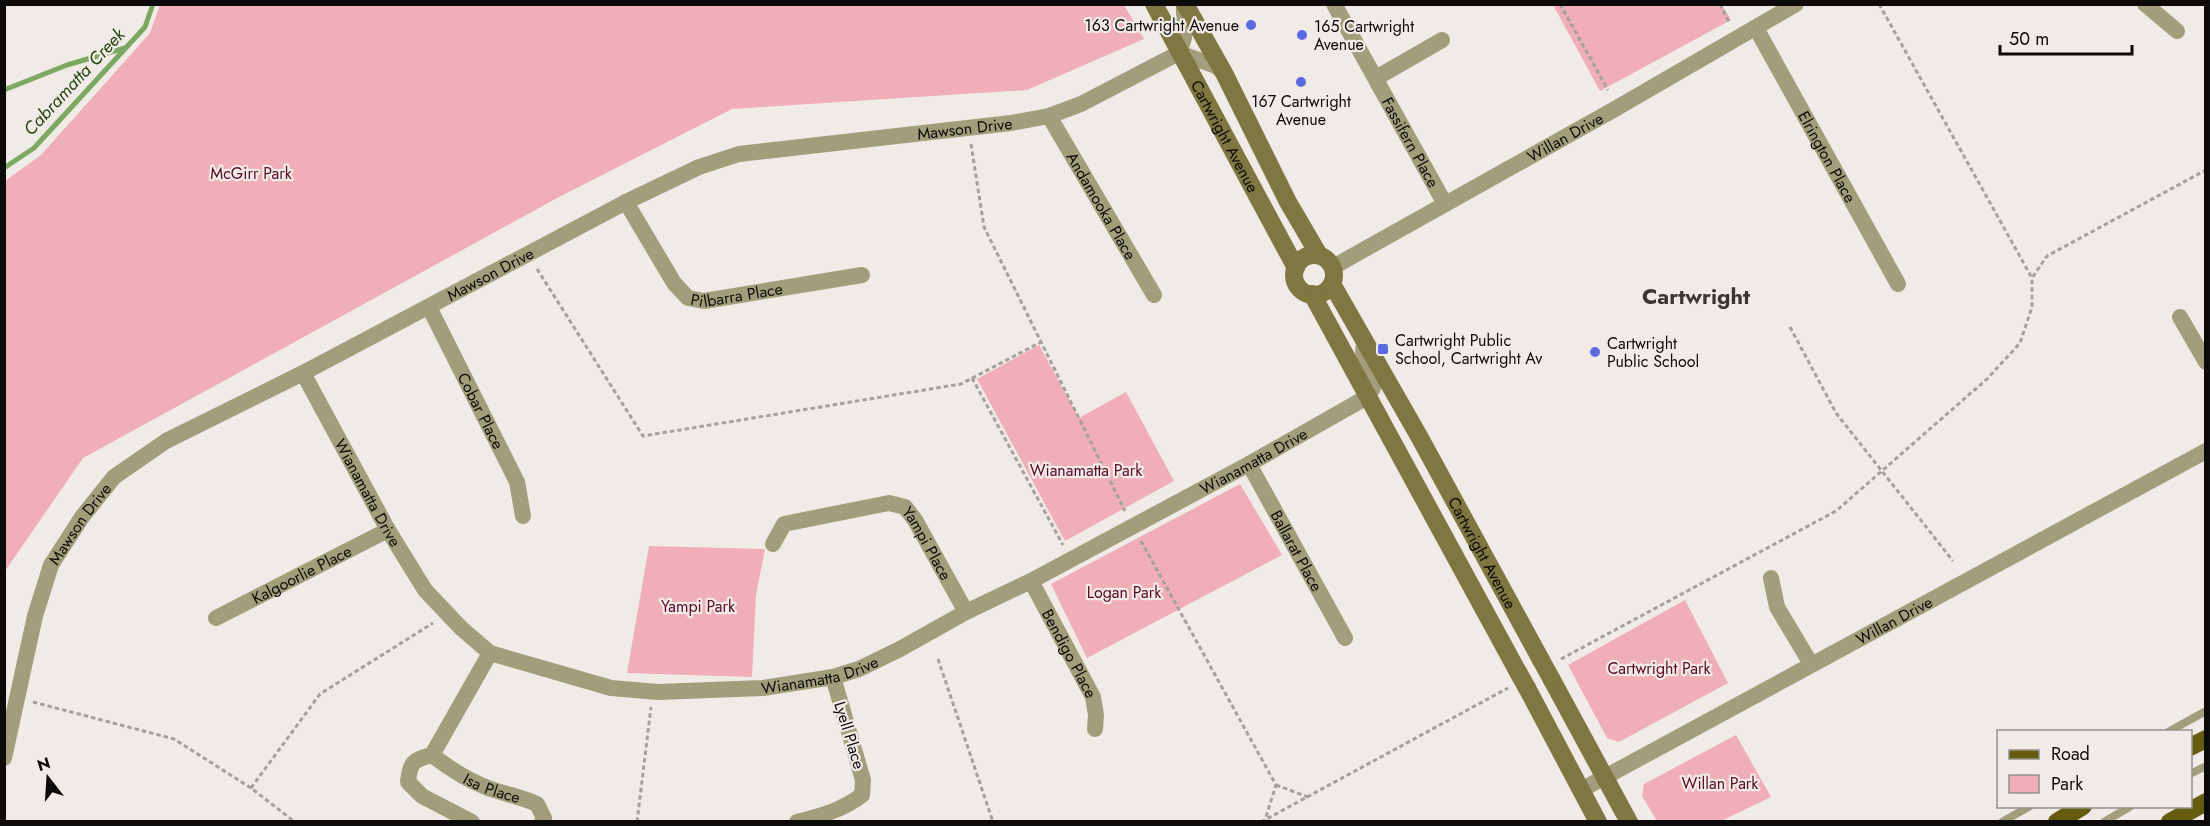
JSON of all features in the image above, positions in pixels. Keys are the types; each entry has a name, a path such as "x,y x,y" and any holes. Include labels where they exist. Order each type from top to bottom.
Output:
{"main road":[{"path":"2170,822 2205,802"},
{"path":"2056,822 2081,808"}],"street":[{"name":"Cartwright Avenue","path":"1154,4 1296,268"},
{"name":"Cartwright Avenue","path":"1184,4 1224,73 1288,202 1328,269 1364,342 1549,668 1629,822"},
{"path":"1184,4 1184,38 1179,53 1216,66 1224,73"},
{"name":"Fassifern Place","path":"1334,4 1445,204"},
{"name":"Willan Drive","path":"1328,269 1796,4"},
{"path":"2145,4 2177,31"},
{"name":"Elrington Place","path":"1756,28 1898,284"},
{"name":"Fassifern Place","path":"1376,78 1442,40"},
{"name":"Mawson Drive","path":"4,758 35,616 51,565 82,517 114,477 166,441 303,373 626,202 699,167 739,154 1011,123 1049,116 1081,104 1179,53"},
{"name":"Andamooka Place","path":"1049,116 1154,295"},
{"name":"Pilbarra Place","path":"626,202 674,283 688,298 704,301 862,275"},
{"path":"1303,258 1328,269 1322,293 1312,294 1302,291 1295,279 1296,268 1303,258"},
{"name":"Cartwright Avenue","path":"1312,294 1520,682 1598,822"},
{"name":"Cobar Place","path":"429,307 517,482 523,516"},
{"path":"2180,317 2205,362"},
{"path":"1364,342 1363,353 1374,383 1367,398"},
{"name":"Wianamatta Drive","path":"303,373 388,530 425,591 490,653 611,688 653,692 763,688 832,677 859,669 1071,560 1367,398"},
{"name":"Willan Drive","path":"1581,790 2205,451"},
{"name":"Ballarat Place","path":"1249,464 1345,638"},
{"name":"Yampi Place","path":"773,544 784,524 889,503 905,507 915,520 966,612"},
{"name":"Kalgoorlie Place","path":"216,618 388,530"},
{"path":"1772,578 1777,607 1811,664"},
{"name":"Bendigo Place","path":"1031,581 1093,697 1096,715 1095,729"},
{"path":"472,822 422,796 408,782 409,768 416,759 432,755 490,653"},
{"name":"Lyell Place","path":"797,822 849,805 862,795 863,780 832,677"},
{"name":"Isa Place","path":"432,755 458,774 537,804 544,818 542,822"}],"lane":[{"path":"2172,730 2205,711"},
{"path":"2002,822 2028,808"},
{"path":"2104,822 2129,808"}],"path":[{"path":"1560,4 1608,90"},
{"path":"1549,668 1836,511 1988,379 2020,343 2032,307 2032,278 1879,4"},
{"path":"968,127 984,227 1127,513"},
{"path":"2032,278 2047,256 2205,170"},
{"path":"528,255 643,436 961,384 1041,342"},
{"path":"1790,327 1836,413 1953,561"},
{"path":"972,378 1071,560"},
{"path":"1141,541 1276,785 1308,797"},
{"path":"251,788 320,694 448,614"},
{"path":"938,659 993,822"},
{"path":"1263,821 1520,682"},
{"path":"637,822 653,692"},
{"path":"40,704 174,740 251,788 295,822"},
{"path":"1263,821 1276,785"}],"green space":[{"name":"McGirr Park","path":"160,5 1124,5 1144,39 1027,90 732,109 559,197 83,458 5,571 5,181 41,155 150,33"},
{"path":"1553,5 1722,5 1731,20 1600,91"},
{"name":"Wianamatta Park","path":"1039,345 1079,418 1126,392 1174,481 1065,541 977,379"},
{"name":"Logan Park","path":"1240,484 1282,555 1087,658 1051,584"},
{"name":"Yampi Park","path":"649,546 765,549 756,595 752,677 627,673"},
{"name":"Cartwright Park","path":"1685,600 1728,683 1619,742 1607,738 1568,665"},
{"name":"Willan Park","path":"1736,735 1771,797 1721,821 1657,821 1642,796 1644,784"}],"waterway":[{"name":"Cabramatta Creek","path":"4,168 34,148 145,27 153,4"},
{"path":"4,90 67,65 125,48"}],"place":[{"name":"163 Cartwright Avenue","path":"1251,25"},
{"name":"165 Cartwright Avenue","path":"1302,35"},
{"name":"167 Cartwright Avenue","path":"1301,82"},
{"name":"Cartwright Public School, Cartwright Av","path":"1383,349"},
{"name":"Cartwright Public School","path":"1595,352"}],"district":[{"name":"Cartwright","path":"1696,296"}]}
